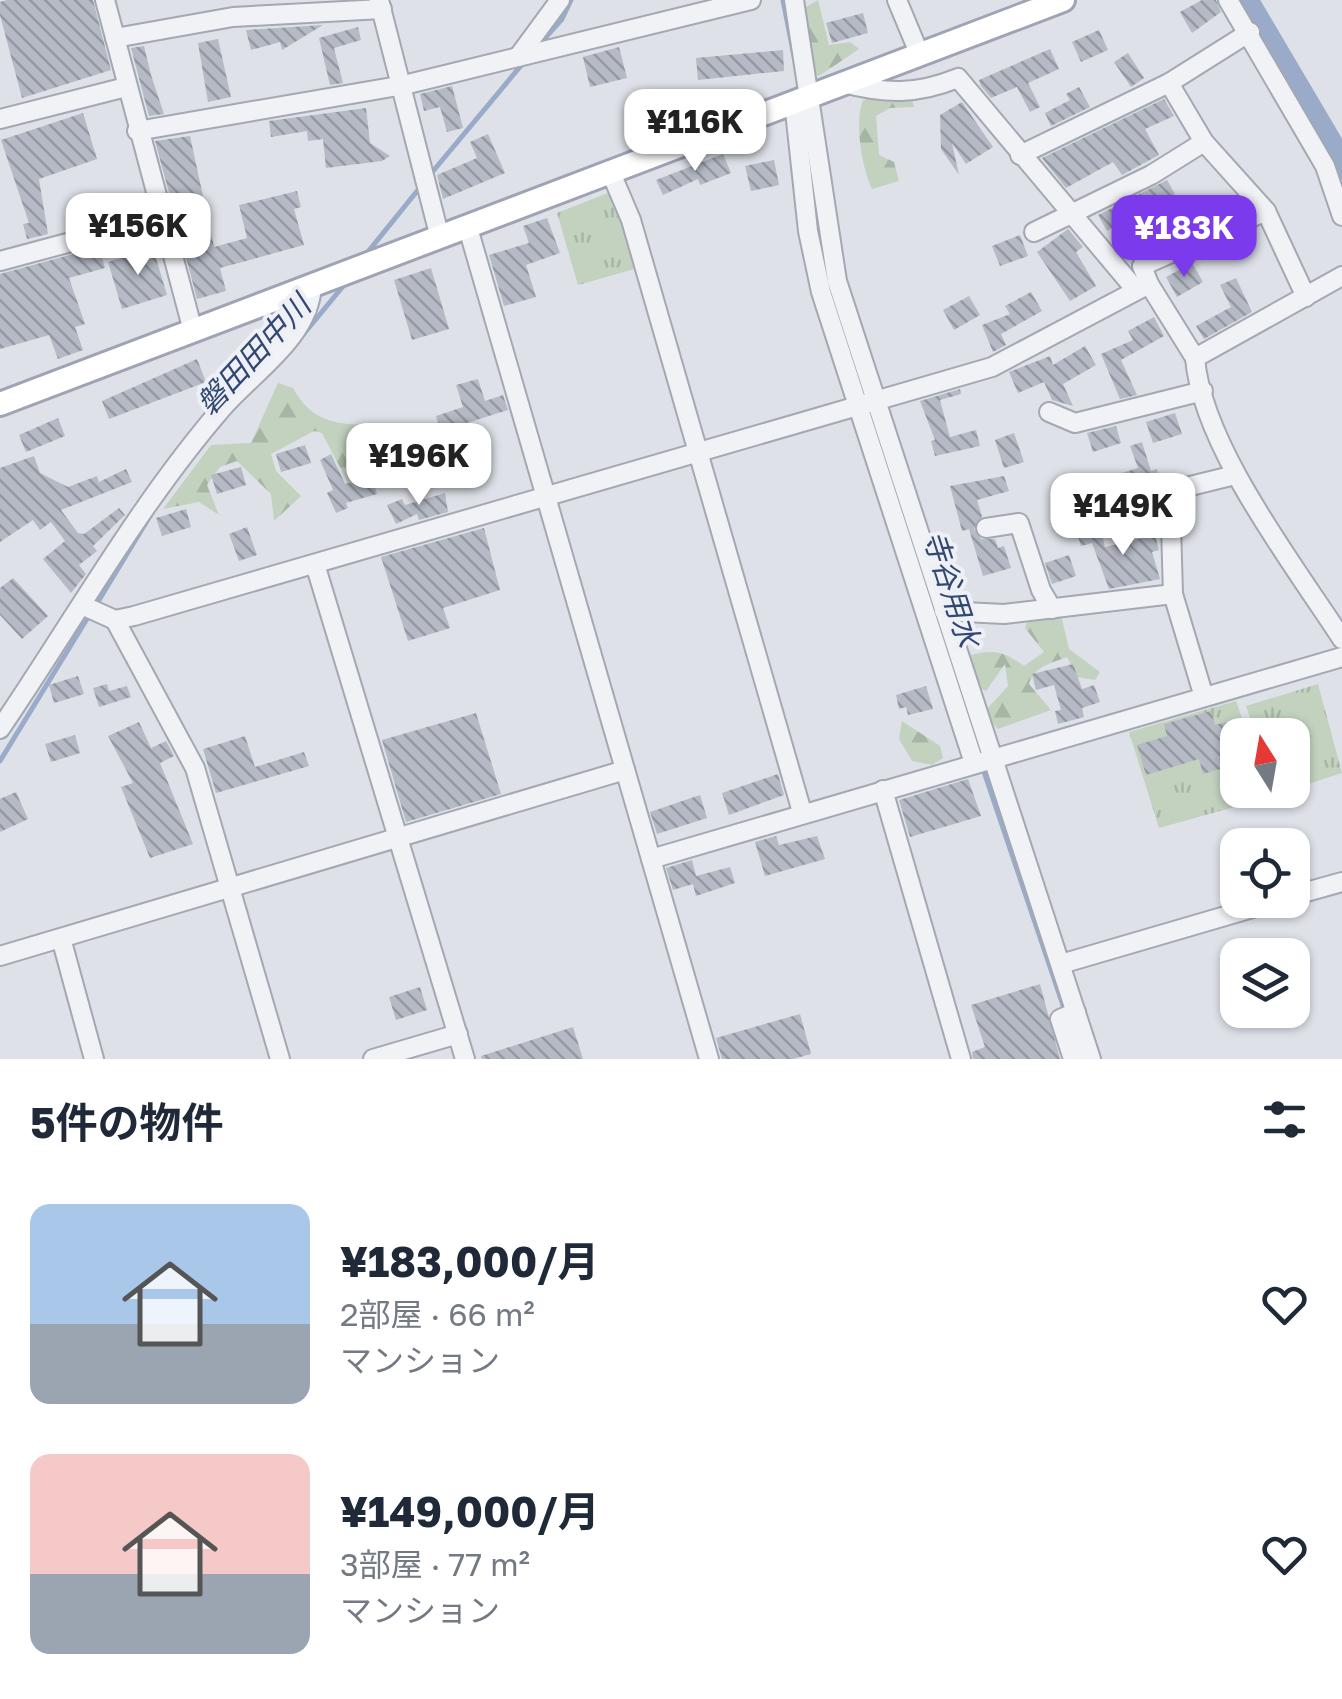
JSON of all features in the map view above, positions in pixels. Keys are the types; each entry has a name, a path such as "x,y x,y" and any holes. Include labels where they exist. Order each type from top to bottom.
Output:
{"main road":[{"path":"0,404 1063,0"}],"street":[{"path":"105,0 136,131 193,331"},
{"path":"518,57 560,0"},
{"path":"136,131 404,85 750,0"},
{"path":"804,0 794,1 802,99 837,282 867,403 974,763"},
{"path":"897,0 919,53"},
{"path":"1228,0 1325,166 1342,216"},
{"path":"115,38 233,17 380,4 404,85 440,238"},
{"path":"1020,155 1169,83 1250,32"},
{"path":"842,83 883,93 923,92 958,78 1020,155 1142,286 1195,358 1203,391 1235,475 1342,638"},
{"path":"1169,83 1204,142 1266,211 1306,297"},
{"path":"0,119 126,87"},
{"path":"1034,232 1076,214 1204,142"},
{"path":"610,173 631,220 802,812"},
{"path":"1142,286 1142,266 1266,211"},
{"path":"0,260 161,218"},
{"path":"468,228 710,1059"},
{"path":"1195,358 1342,276"},
{"path":"0,729 194,440 300,326 310,306 312,286"},
{"path":"115,620 992,367 1068,330 1142,286"},
{"path":"1049,412 1075,423 1203,391"},
{"path":"867,403 944,611 1091,1059"},
{"path":"1113,502 1235,475"},
{"path":"1170,491 1174,594 1204,697"},
{"path":"986,528 1019,522 1041,590 1052,609"},
{"path":"316,564 465,1059"},
{"path":"944,611 1052,609 1174,594"},
{"path":"84,606 115,620 195,768 280,1059"},
{"path":"651,860 802,812 1342,658"},
{"path":"0,956 625,770"},
{"path":"883,790 961,1059"},
{"path":"1310,891 1342,882"},
{"path":"1061,964 1220,918"},
{"path":"61,938 94,1059"},
{"path":"1073,1059 1060,1019 1076,1012"},
{"path":"372,1059 458,1034"}],"green space":[{"path":"818,0 829,45 850,42 859,49 819,76 812,73 804,8"},
{"path":"894,93 912,100 914,107 890,108 876,116 879,155 894,162 899,181 872,189 860,145 860,109 863,100"},
{"path":"618,189 645,266 578,285 557,213"},
{"path":"278,383 293,388 312,411 334,422 391,424 396,438 394,480 374,469 348,483 322,433 314,431 271,454 276,471 301,496 274,521 271,494 237,461 220,467 207,485 219,515 199,502 163,509 211,445 251,443"},
{"path":"1061,615 1069,649 1100,672 1095,680 1077,677 1067,657 1044,666 1029,684 1051,710 998,729 989,720 988,708 1008,686 1005,664 986,691 978,687 971,655 999,653 1024,666 1044,652 1025,628 1028,620"},
{"path":"1318,684 1342,773 1310,783 1310,718 1250,718 1246,706"},
{"path":"1236,701 1242,718 1220,718 1220,808 1231,808 1159,828 1129,732"},
{"path":"902,721 940,746 943,758 932,765 912,761 899,739"}],"building":[{"path":"93,0 111,70 22,98 0,15 0,2"},
{"path":"1202,0 1216,0 1221,12 1192,33 1180,12"},
{"path":"863,13 868,33 832,43 826,23"},
{"path":"323,25 282,50 280,42 251,50 246,30"},
{"path":"358,27 361,40 334,48 343,83 330,85 319,38"},
{"path":"1099,30 1108,50 1081,62 1072,42"},
{"path":"218,39 231,97 208,102 198,43"},
{"path":"144,46 164,114 149,116 131,48"},
{"path":"619,47 627,78 590,87 583,57"},
{"path":"1050,49 1059,69 1028,83 1040,107 1030,112 1017,87 991,98 981,86 979,80"},
{"path":"783,50 784,71 698,80 696,58"},
{"path":"1128,53 1144,78 1131,87 1114,62"},
{"path":"452,86 463,128 447,132 440,107 424,111 420,94"},
{"path":"1079,87 1090,107 1051,126 1045,113 1070,100 1066,94"},
{"path":"1164,99 1174,116 1145,129 1159,155 1122,175 1113,162 1066,188 1042,158"},
{"path":"962,102 993,147 966,164 952,143 959,175 941,149 940,115"},
{"path":"366,108 370,143 390,156 382,161 326,168 323,139 308,141 307,131 271,137 269,121"},
{"path":"83,113 97,159 39,179 48,234 27,239 23,224 29,223 1,140"},
{"path":"488,134 505,173 443,199 437,175 477,158 470,142"},
{"path":"190,136 214,247 247,238 239,205 297,191 301,207 294,209 304,245 220,268 226,291 197,299 177,223 193,218 188,196 171,200 155,141"},
{"path":"723,154 731,173 700,185 698,179 663,195 656,180"},
{"path":"774,160 779,185 751,191 745,166"},
{"path":"1167,180 1175,194 1144,212 1157,236 1147,241 1133,216 1107,231 1098,215"},
{"path":"547,218 560,253 526,265 536,297 504,306 489,255 529,243 523,226"},
{"path":"1068,229 1083,247 1076,252 1096,286 1070,301 1037,252"},
{"path":"1020,235 1028,256 1000,266 992,246"},
{"path":"99,247 105,268 69,278 85,324 75,327 83,350 58,359 49,335 0,349 0,274"},
{"path":"153,248 167,295 122,309 108,262"},
{"path":"1192,263 1203,282 1177,297 1166,277"},
{"path":"431,268 449,329 412,340 394,280"},
{"path":"1236,278 1252,312 1204,339 1196,326 1231,307 1220,285"},
{"path":"1031,292 1042,311 1001,334 1006,345 993,352 982,325 1010,314 1005,306"},
{"path":"969,296 980,315 954,330 943,310"},
{"path":"1154,317 1164,336 1121,360 1137,395 1120,399 1101,354 1133,340 1128,331"},
{"path":"1085,346 1096,365 1063,384 1073,406 1052,400 1044,382 1018,393 1009,372 1050,356 1053,365"},
{"path":"197,359 206,382 109,419 102,401"},
{"path":"478,379 485,401 503,395 508,410 441,431 436,416 463,407 456,385"},
{"path":"960,389 961,394 940,400 950,437 976,430 980,446 935,456 931,441 935,440 920,401"},
{"path":"1175,413 1182,434 1153,443 1146,422"},
{"path":"58,418 65,436 26,452 19,435"},
{"path":"1116,426 1121,443 1093,452 1087,433"},
{"path":"1014,433 1024,462 1004,468 995,440"},
{"path":"1142,442 1151,471 1157,469 1160,480 1110,490 1106,478 1138,468 1130,446"},
{"path":"305,445 311,463 281,472 276,454"},
{"path":"331,454 345,484 372,476 377,494 346,503 348,508 336,513 327,493 333,490 320,460"},
{"path":"34,456 40,473 68,487 97,476 99,482 126,469 132,482 61,510 78,533 84,534 119,508 125,515 93,546 97,551 79,565 86,574 71,593 43,559 65,541 51,522 40,530 33,520 0,542 0,468"},
{"path":"241,467 246,485 217,494 211,475"},
{"path":"1004,476 1009,491 977,500 982,516 974,529 981,539 995,539 998,548 1004,546 1011,568 983,576 969,529 962,531 950,486"},
{"path":"445,493 448,512 419,520 417,514 396,524 387,505 402,499 405,505"},
{"path":"186,509 191,527 162,536 156,518"},
{"path":"1099,524 1105,547 1155,535 1159,550 1152,552 1160,579 1109,589 1092,543 1081,546 1076,530"},
{"path":"247,527 257,555 239,561 229,534"},
{"path":"484,528 500,590 443,608 450,628 408,641 381,557"},
{"path":"1069,555 1076,576 1052,584 1045,563"},
{"path":"13,578 48,616 22,639 0,615 0,588"},
{"path":"1073,664 1082,689 1094,685 1100,702 1082,708 1084,717 1058,724 1055,711 1061,710 1054,685 1036,690 1032,674"},
{"path":"78,676 84,694 54,703 49,685"},
{"path":"107,684 109,691 127,686 131,697 99,707 93,688"},
{"path":"926,686 933,709 908,715 906,707 899,709 896,695"},
{"path":"1211,711 1215,725 1220,724 1220,769 1203,774 1199,759 1146,775 1137,745 1167,736 1164,724"},
{"path":"476,713 501,794 406,822 382,740"},
{"path":"139,722 151,748 166,741 174,756 160,763 193,844 150,858 121,787 133,783 108,736"},
{"path":"75,735 80,753 51,762 45,744"},
{"path":"245,736 255,767 304,752 309,766 216,793 203,749"},
{"path":"778,774 784,795 729,815 722,793"},
{"path":"968,779 981,816 910,837 899,800"},
{"path":"16,792 28,819 0,832 0,799"},
{"path":"700,795 707,818 657,834 650,812"},
{"path":"776,836 779,845 817,836 825,859 765,876 755,842"},
{"path":"692,860 696,876 730,867 735,883 696,896 693,884 673,890 666,868"},
{"path":"1040,984 1060,1059 973,1059 972,1052 985,1047 971,1005"},
{"path":"420,987 427,1010 396,1020 389,997"},
{"path":"800,1014 811,1054 793,1059 722,1059 716,1038"},
{"path":"573,1027 583,1059 481,1056"}],"waterway":[{"name":"磐田田中川","path":"538,46 562,19 571,0"},
{"name":"寺谷用水","path":"783,0 794,56"},
{"path":"1244,0 1342,166"},
{"name":"磐田田中川","path":"429,176 524,62"},
{"name":"磐田田中川","path":"363,258 422,185"},
{"name":"磐田田中川","path":"302,336 349,279"},
{"name":"磐田田中川","path":"96,605 150,516"},
{"name":"磐田田中川","path":"0,761 90,614"},
{"name":"寺谷用水","path":"983,769 1066,1014"}]}
